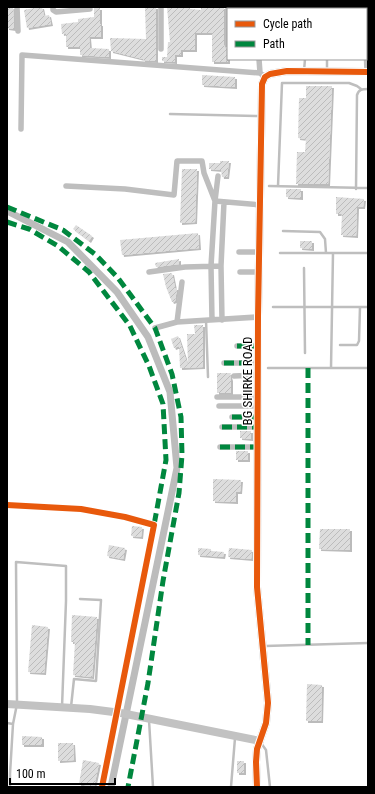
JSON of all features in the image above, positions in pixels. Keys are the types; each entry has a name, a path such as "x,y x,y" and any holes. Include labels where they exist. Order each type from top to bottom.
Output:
{"street":[{"path":"17,7 18,31"},
{"path":"53,7 53,10 56,12 90,9"},
{"path":"161,7 161,49"},
{"path":"21,129 22,56 262,75 287,71 367,72 367,60"},
{"path":"259,60 262,75"},
{"name":"BG SHIRKE ROAD","path":"257,787 257,749 266,723 268,703 257,587 257,397 262,75"},
{"path":"66,186 125,189 174,195 177,162 202,162 204,173 215,201"},
{"path":"209,320 215,201 218,176"},
{"path":"215,201 261,205"},
{"path":"222,320 221,266 224,202"},
{"path":"239,252 260,252"},
{"path":"149,272 185,267 221,266"},
{"path":"240,272 259,272"},
{"path":"177,322 182,282"},
{"path":"155,328 177,322 258,317"},
{"path":"237,346 258,346"},
{"path":"224,363 258,363"},
{"path":"234,376 258,375"},
{"path":"217,397 257,397"},
{"path":"219,406 257,406"},
{"path":"232,417 257,417"},
{"path":"222,427 257,427"},
{"path":"220,447 257,447"},
{"path":"7,505 81,509 125,517 154,525 119,712 102,787"},
{"path":"7,704 119,712 260,741"}],"lane":[{"path":"304,71 305,60"},
{"path":"327,60 327,71"},
{"path":"278,186 282,84 349,84 357,86 361,89 368,89"},
{"path":"356,189 357,95 358,91 361,89"},
{"path":"170,114 262,116"},
{"path":"269,186 356,189 368,188"},
{"path":"284,231 320,232 325,239 326,253"},
{"path":"280,253 368,253"},
{"path":"331,368 333,253"},
{"path":"304,268 305,353"},
{"path":"273,307 368,307"},
{"path":"340,345 357,345 359,341 360,307"},
{"path":"208,377 209,320"},
{"path":"268,368 368,368"},
{"path":"10,787 13,724 17,704 16,562 66,566 62,707"},
{"path":"71,708 74,679 96,681 101,600 80,599"},
{"path":"263,646 368,643"},
{"path":"149,719 153,787"},
{"path":"7,723 13,724"},
{"path":"231,787 235,736"},
{"path":"260,741 266,750 270,787"}],"building":[{"path":"7,7 13,7 14,29 7,28"},
{"path":"42,7 44,16 49,15 51,24 27,28 24,10"},
{"path":"145,7 156,7 156,61 143,60 111,51 110,38 146,39"},
{"path":"167,7 190,7 190,9 201,10 201,7 224,7 224,45 227,50 228,62 212,62 212,33 195,33 195,50 181,50 181,55 175,55 175,62 162,61 162,57 167,57 168,42 170,42"},
{"path":"94,8 100,8 101,37 89,37 90,48 109,49 109,57 80,55 80,47 66,47 66,33 62,34 61,24 78,22 78,19 94,17"},
{"path":"202,75 235,77 235,87 202,85"},
{"path":"306,86 332,86 328,184 296,184 297,152 305,152 306,139 298,138 299,98 306,98"},
{"path":"220,161 229,161 227,177 222,177 221,170 209,169 209,163 220,163"},
{"path":"182,169 197,169 195,222 180,223"},
{"path":"286,189 301,189 301,198 286,197"},
{"path":"336,197 364,199 363,207 357,207 356,236 341,235 342,214 336,214"},
{"path":"76,225 92,236 89,241 73,229"},
{"path":"198,233 199,248 122,255 120,240"},
{"path":"300,241 312,241 312,249 300,248"},
{"path":"179,259 179,264 156,267 155,263"},
{"path":"172,273 175,288 177,288 175,301 172,302 163,274"},
{"path":"194,325 203,325 203,367 180,368 179,346 174,348 171,339 178,336 188,366 187,334 195,334"},
{"path":"217,373 231,373 231,393 217,393"},
{"path":"240,431 251,431 251,439 240,438"},
{"path":"236,451 248,451 248,460 236,460"},
{"path":"213,479 241,480 240,492 236,492 236,502 213,501"},
{"path":"132,526 142,527 141,537 131,536"},
{"path":"320,529 350,529 350,550 319,549"},
{"path":"109,545 125,548 123,559 107,556"},
{"path":"198,548 224,552 223,557 198,555"},
{"path":"229,548 252,550 251,559 228,557"},
{"path":"72,615 97,617 92,677 73,675 75,642 71,642"},
{"path":"32,625 48,627 44,673 28,672"},
{"path":"307,684 322,685 321,721 306,721"},
{"path":"22,736 42,737 42,745 22,745"},
{"path":"58,743 73,743 74,760 58,761"},
{"path":"83,760 99,763 94,787 79,784"},
{"path":"237,761 244,761 244,773 237,773"}],"waterway":[{"path":"7,211 68,242 117,292 148,337 170,392 177,468 111,787"}],"marked path":[{"path":"7,207 63,230 96,255 118,278 155,328 172,374 181,417 182,455 179,493 163,581 148,683 128,787"},
{"path":"7,222 29,229 58,246 89,272 130,326 149,366 163,404 166,460 154,525"},
{"path":"237,346 258,346"},
{"path":"224,363 258,363"},
{"path":"308,368 308,645"},
{"path":"232,417 257,417"},
{"path":"222,427 257,427"},
{"path":"220,447 257,447"}],"cycle path":[{"path":"257,787 257,749 266,723 268,703 257,587 258,317 262,84 265,77 270,74 287,71 368,72"},
{"path":"7,505 81,509 125,517 154,525 102,787"}]}
